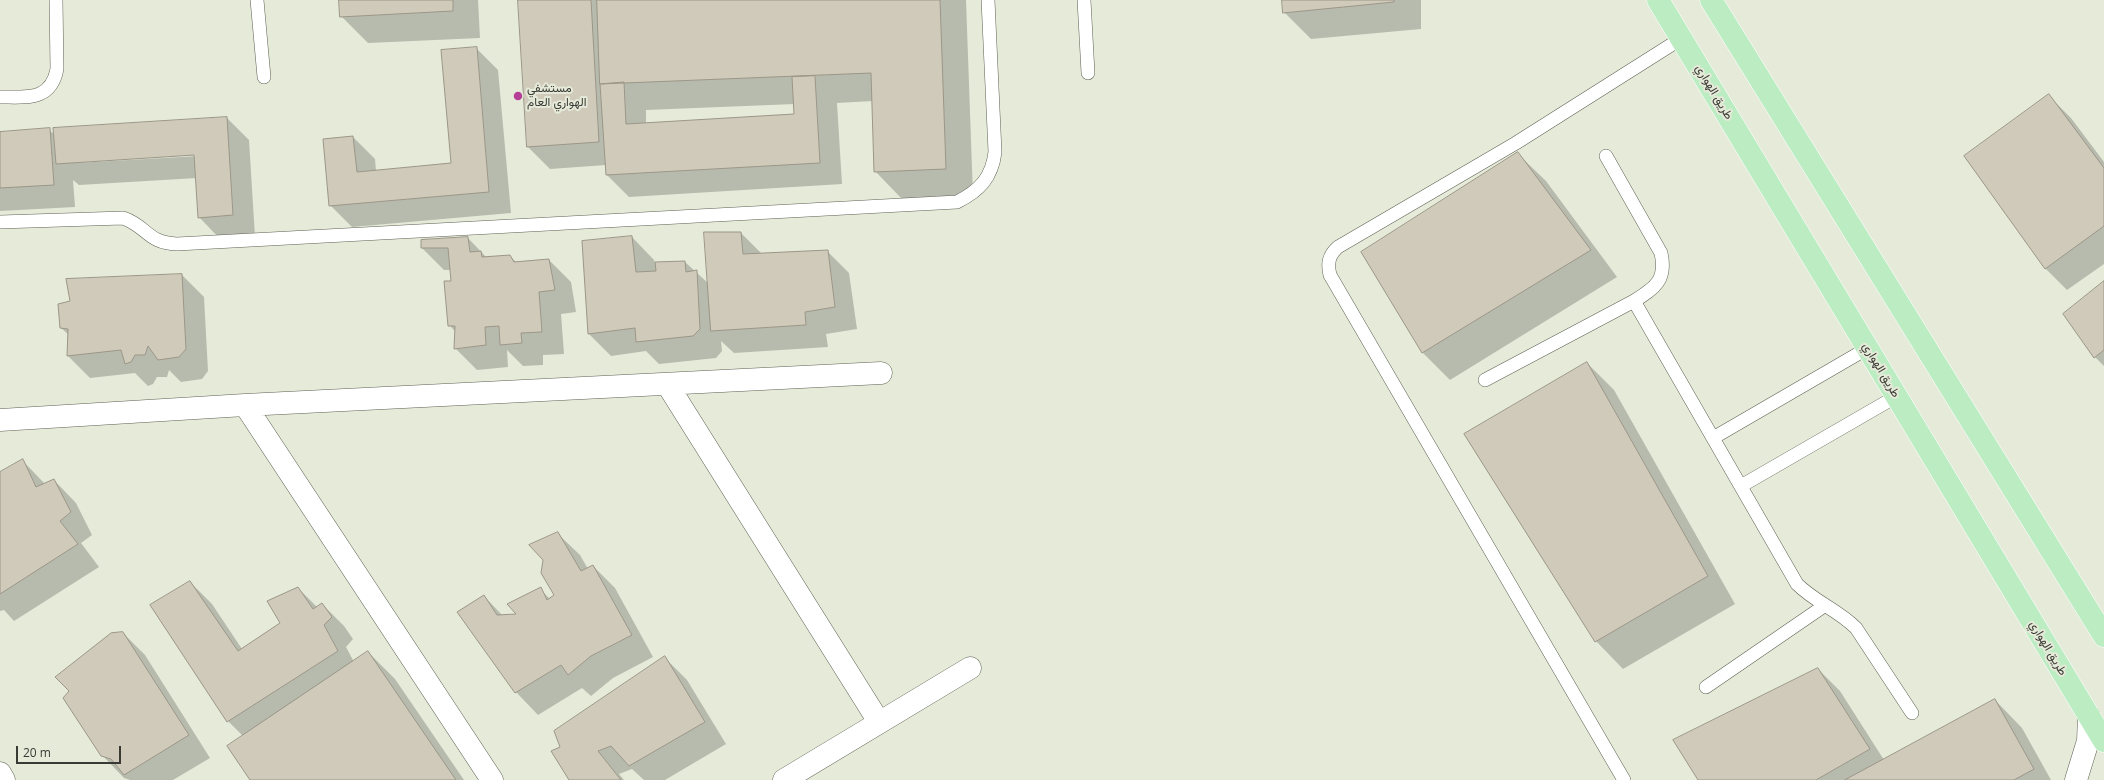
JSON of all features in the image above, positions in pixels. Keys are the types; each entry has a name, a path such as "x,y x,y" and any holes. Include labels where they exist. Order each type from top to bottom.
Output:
{"highway":[{"name":"طريق الهواري","path":"1658,0 2104,741"},
{"path":"1712,0 2104,636"}],"street":[{"path":"0,420 245,405 881,373"},
{"path":"667,384 879,722"},
{"path":"245,405 492,780"},
{"path":"784,780 970,668"},
{"path":"2076,780 2088,741 2089,716"},
{"path":"0,774 4,780"}],"lane":[{"path":"0,97 33,97 42,93 55,78 57,68 56,0"},
{"path":"257,0 264,77"},
{"path":"0,222 123,218 132,221 155,241 165,244 176,244 957,202 982,186 993,165 995,152 988,0"},
{"path":"1084,0 1088,73"},
{"path":"1624,780 1334,282 1328,267 1332,252 1338,247 1516,143 1682,38"},
{"path":"1485,380 1634,301 1650,291 1658,283 1662,274 1663,263 1661,253 1606,156"},
{"path":"1634,301 1798,584 1824,606 1847,619 1856,628 1912,713"},
{"path":"1713,438 1868,348"},
{"path":"1741,486 1897,396"},
{"path":"1706,687 1824,606"}],"building":[{"path":"339,0 453,0 453,11 340,17"},
{"path":"518,0 591,0 599,142 527,147"},
{"path":"597,0 940,0 946,169 874,172 871,73 600,84"},
{"path":"1282,0 1394,0 1394,2 1283,13"},
{"path":"477,47 489,192 329,206 323,139 353,136 357,172 451,163 441,50"},
{"path":"815,76 820,163 606,175 600,84 624,82 626,124 794,114 792,77"},
{"path":"2049,94 2104,168 2104,226 2045,269 1964,156"},
{"path":"227,117 233,215 198,218 194,155 56,164 53,128"},
{"path":"50,128 54,185 0,188 0,132"},
{"path":"1518,152 1591,250 1422,353 1361,252"},
{"path":"704,232 741,232 743,254 828,250 835,307 805,312 806,325 711,331"},
{"path":"632,236 636,272 656,271 655,262 685,261 686,272 697,270 700,329 693,336 636,342 635,328 588,334 582,241"},
{"path":"468,237 470,252 481,251 482,257 510,255 514,262 549,259 555,290 539,292 542,332 521,333 522,343 500,345 499,326 485,327 486,345 454,349 455,326 448,326 444,281 451,281 448,248 421,248 421,240"},
{"path":"182,274 186,349 179,357 158,360 148,346 145,355 135,355 131,362 125,364 121,350 67,356 68,329 60,328 58,304 70,301 66,279"},
{"path":"2104,281 2104,350 2094,358 2063,314"},
{"path":"1587,362 1708,576 1595,642 1464,434"},
{"path":"23,459 36,487 54,479 71,512 60,521 78,544 0,594 0,472"},
{"path":"558,532 581,571 593,565 632,635 591,656 568,675 561,665 515,693 457,612 484,595 497,615 516,614 507,604 541,587 547,600 554,595 541,573 543,560 529,545"},
{"path":"190,581 238,651 280,623 267,601 298,587 313,609 322,603 332,617 324,625 338,651 227,722 150,605"},
{"path":"123,632 189,735 124,775 111,759 101,756 63,698 69,691 55,677 111,633"},
{"path":"368,651 456,780 250,780 227,746"},
{"path":"665,656 705,722 629,766 611,746 598,751 621,780 569,780 551,751 560,747 554,731"},
{"path":"1818,668 1870,749 1816,780 1698,780 1673,740"},
{"path":"1995,699 2034,769 2014,780 1845,780"}],"place":[{"name":"مستشفي الهواري العام","path":"518,96"}]}
